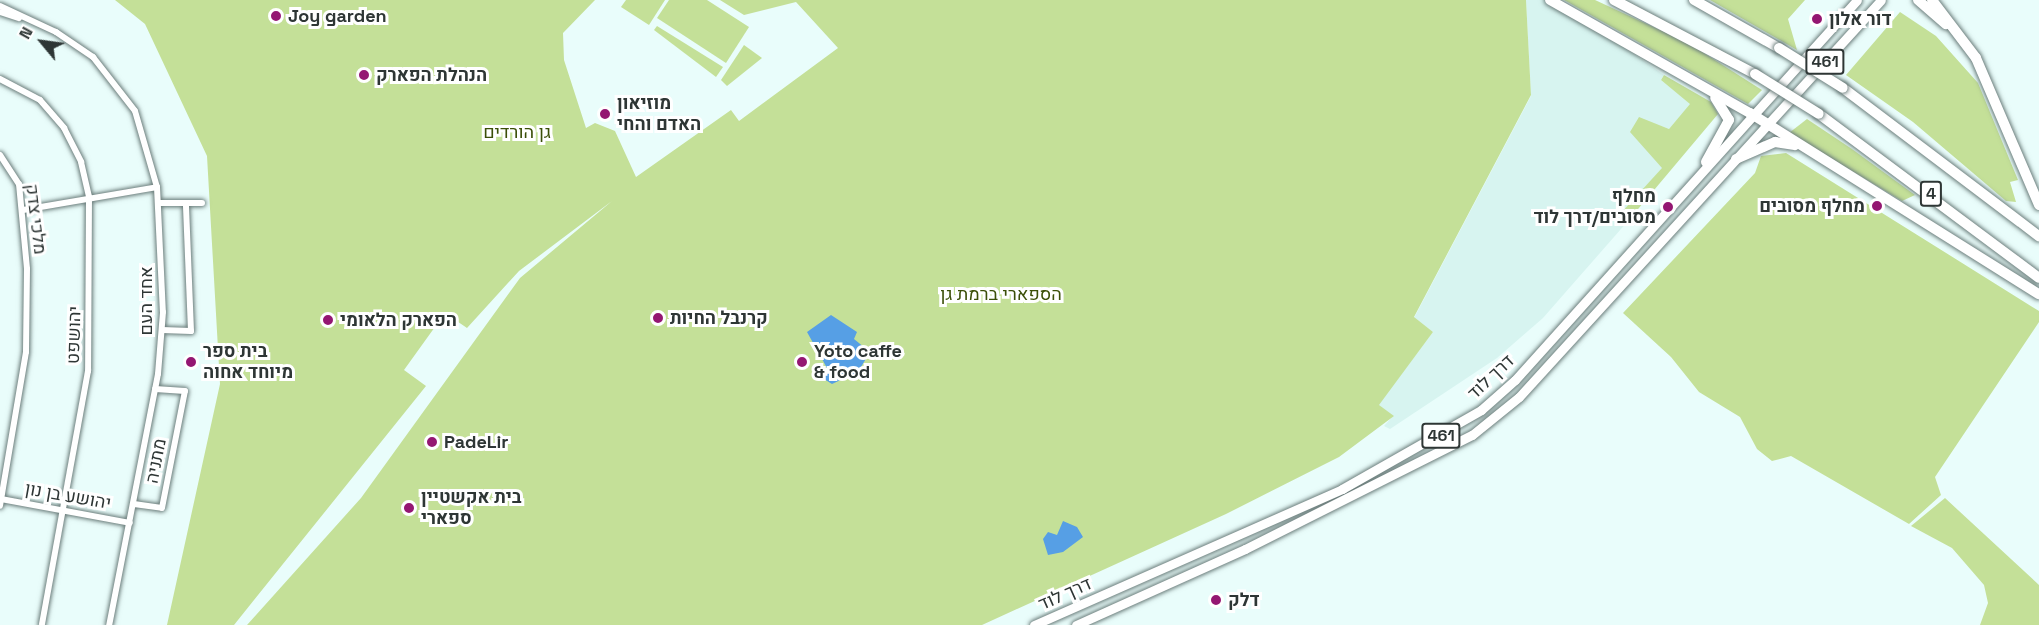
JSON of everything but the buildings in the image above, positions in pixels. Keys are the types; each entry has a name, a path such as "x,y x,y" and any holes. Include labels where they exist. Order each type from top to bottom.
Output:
{"highway":[{"path":"1550,0 1750,113 2039,294"},
{"name":"4","path":"1614,0 1755,74 1819,114 2039,278"},
{"name":"4","path":"1695,0 1843,88 2039,236"},
{"path":"1918,0 1976,58"},
{"path":"1932,0 1976,58 2039,205"},
{"path":"1620,39 1723,106 1729,120 1706,162"},
{"path":"1736,159 1775,142 1807,150"}],"main road":[{"name":"דרך לוד","path":"1034,625 1342,489 1481,411 1515,380 1750,113 1857,0"},
{"name":"דרך לוד","path":"1076,625 1245,549 1472,435 1519,397 1881,0"}],"street":[{"name":"אחד העם","path":"0,6 75,43 114,82 135,111 157,187 162,330 155,389 110,625"},
{"name":"אחד העם","path":"0,12 37,23"},
{"name":"יהושפט","path":"0,80 40,100 64,128 81,162 89,197 88,371 42,625"},
{"name":"מלכי צדק","path":"0,156 19,184 23,210 26,352 2,480 1,502"},
{"path":"23,210 157,187"},
{"path":"158,203 202,203"},
{"path":"162,330 191,331 186,204"},
{"name":"מתניה","path":"134,504 162,508 185,392 155,389"},
{"name":"יהושע בן נון","path":"1,502 130,522"}],"shaded area":[{"path":"1526,0 1546,0 1625,48 1664,75 1661,80 1691,104 1669,129 1639,118 1631,132 1663,168 1620,214 1628,221 1543,318 1497,358 1390,429 1384,426 1393,416 1378,405 1433,332 1414,318 1531,96"}],"green space":[{"name":"הספארי ברמת גן","path":"115,0 595,0 563,33 564,60 586,128 595,123 615,131 636,177 731,110 739,121 838,48 796,2 744,15 720,0 1526,0 1531,95 1414,317 1433,332 1379,405 1394,416 1339,457 1226,514 982,625 247,625 361,498 520,278 612,201 519,271 467,328 445,313 404,370 426,386 234,625 167,625 220,384 207,156 145,24"},
{"path":"626,0 665,0 649,25 621,7"},
{"path":"669,0 707,0 749,27 726,63 657,18"},
{"path":"1564,0 1595,0 1688,43 1762,90 1748,104"},
{"path":"1710,0 1805,0 1788,19 1797,50"},
{"path":"1900,12 1936,36 1978,83 2018,180 2010,182 2016,202 2006,201 1913,122 1846,75"},
{"path":"657,26 723,67 716,77 654,30"},
{"path":"744,45 762,58 727,86 721,80"},
{"path":"1664,75 1711,102 1718,114 1628,221 1620,214 1662,168 1630,132 1639,117 1669,129 1690,104 1661,80"},
{"path":"1807,119 1915,195 1902,201 1789,133"},
{"path":"1786,153 2039,311 2039,322 1935,477 1941,495 1909,524 1791,456 1772,461 1757,449 1740,417 1699,392 1671,357 1623,313 1755,173 1761,156"},
{"path":"1945,498 2039,585 2039,625 1980,625 1988,603 1984,585 1952,548 1911,526"}],"water":[{"path":"831,315 857,332 854,339 870,352 858,372 832,384 824,379 821,372 827,368 807,332"},
{"path":"1063,521 1077,527 1083,537 1063,552 1048,555 1043,539 1048,532 1057,535"}],"place":[{"name":"Joy garden","path":"276,16"},
{"name":"דור אלון","path":"1817,19"},
{"name":"הנהלת הפארק","path":"364,75"},
{"name":"מוזיאון האדם והחי","path":"605,114"},
{"name":"מחלף מסובים","path":"1877,206"},
{"name":"מחלף מסובים/דרך לוד","path":"1668,207"},
{"name":"קרנבל החיות","path":"658,318"},
{"name":"הפארק הלאומי","path":"328,320"},
{"name":"בית ספר מיוחד אחוה","path":"191,362"},
{"name":"Yoto caffe & food","path":"802,362"},
{"name":"PadeLir","path":"432,442"},
{"name":"בית אקשטיין ספארי","path":"409,508"},
{"name":"דלק","path":"1216,600"}],"park label":[{"name":"גן הורדים","path":"517,132"}]}
